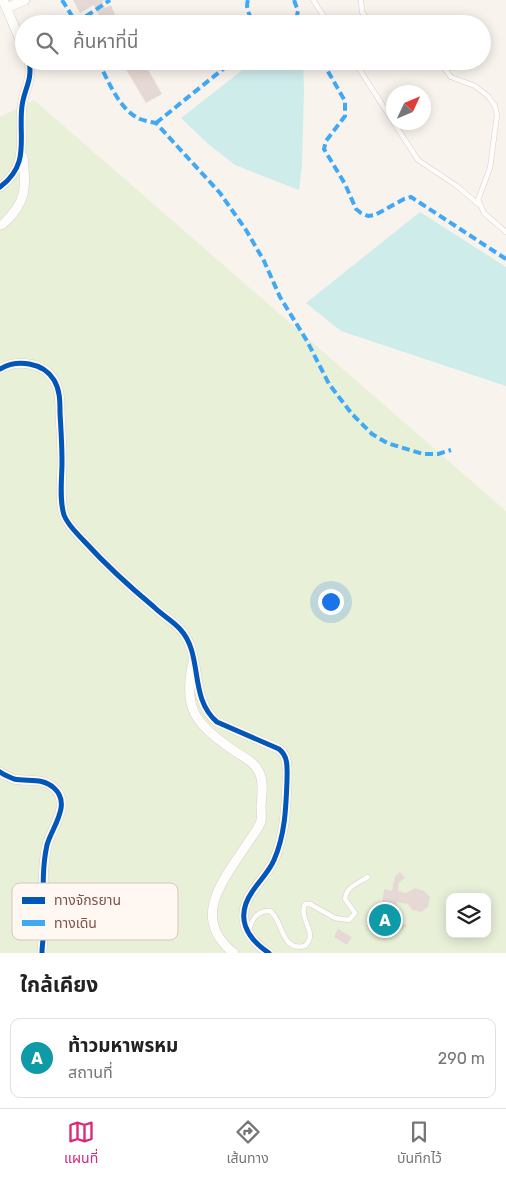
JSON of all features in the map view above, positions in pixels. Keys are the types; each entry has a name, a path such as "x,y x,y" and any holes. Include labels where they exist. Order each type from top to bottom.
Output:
{"street":[{"path":"15,31 3,6 25,0"},
{"path":"0,225 19,208 23,197 22,105 31,70"},
{"path":"0,187 12,175 22,152"},
{"path":"0,369 13,364 30,364 42,369 54,380 59,392 62,447 62,506 65,518 98,556 154,608 181,630 191,650 202,702 212,718 234,731 279,749 285,754 286,800 280,844 273,862 245,904 244,922 249,933 269,953"},
{"path":"193,662 188,687 190,704 194,713 210,732 253,763 262,780 260,824 220,888 213,904 212,922 215,930 227,947 234,953"},
{"path":"0,772 13,778 45,783 55,788 61,800 60,814 45,854 43,883"},
{"path":"42,953 43,940"}],"lane":[{"path":"313,0 323,15"},
{"path":"361,0 364,15"},
{"path":"360,70 418,160 457,186 506,232"},
{"path":"445,70 451,78 469,82 483,92 496,109 497,116 490,168 478,198 479,205"},
{"path":"249,933 255,916 262,911 270,910 277,917 285,939 296,946 305,946 310,940 311,934 304,912 305,904 310,904 335,918 349,920 355,913 345,899 346,893 351,887 368,877"}],"green space":[{"path":"34,100 506,511 506,953 0,953 0,117"}],"water":[{"path":"242,70 303,70 302,165 299,190 235,165 207,143 181,118"},
{"path":"420,212 506,267 506,386 341,331 306,303"}],"building":[{"path":"73,0 105,0 102,1 105,8 111,5 115,15 99,15 94,5 80,13"},
{"path":"126,70 148,70 162,94 146,103"},
{"path":"400,872 405,878 399,882 398,891 406,893 415,888 424,891 430,897 428,907 421,912 412,910 408,904 397,902 397,906 382,905 384,889 392,891 395,876"},
{"path":"382,909 407,926 394,935 393,933 380,937 379,933 374,934 369,915 381,912"},
{"path":"338,929 352,937 347,945 334,937"}],"marked path":[{"path":"62,0 71,15"},
{"path":"88,15 110,0"},
{"path":"248,0 247,6 250,15"},
{"path":"294,0 298,11 297,15"},
{"path":"103,70 115,94 126,109 140,119 156,123 220,193 246,230 264,261 280,297 307,341 329,384 352,414 372,434 387,443 423,454 438,454 451,450"},
{"path":"156,123 222,70"},
{"path":"327,70 345,101 345,116 326,141 324,149 345,184 356,209 368,216 375,215 411,197 506,259"}],"cycle path":[{"path":"0,187 10,178 20,160 22,106 30,70"},
{"path":"0,369 14,364 29,364 43,369 54,380 60,400 61,489 64,515 68,523 118,576 180,629 192,651 202,701 208,712 217,722 279,749 286,759 287,791 281,841 272,864 252,892 244,910 244,918 249,934 254,941 269,953"},
{"path":"0,772 14,779 45,782 59,794 61,808 47,845 43,883"},
{"path":"42,953 43,940"}],"place":[{"name":"ท้าวมหาพรหม","path":"385,920"}]}
